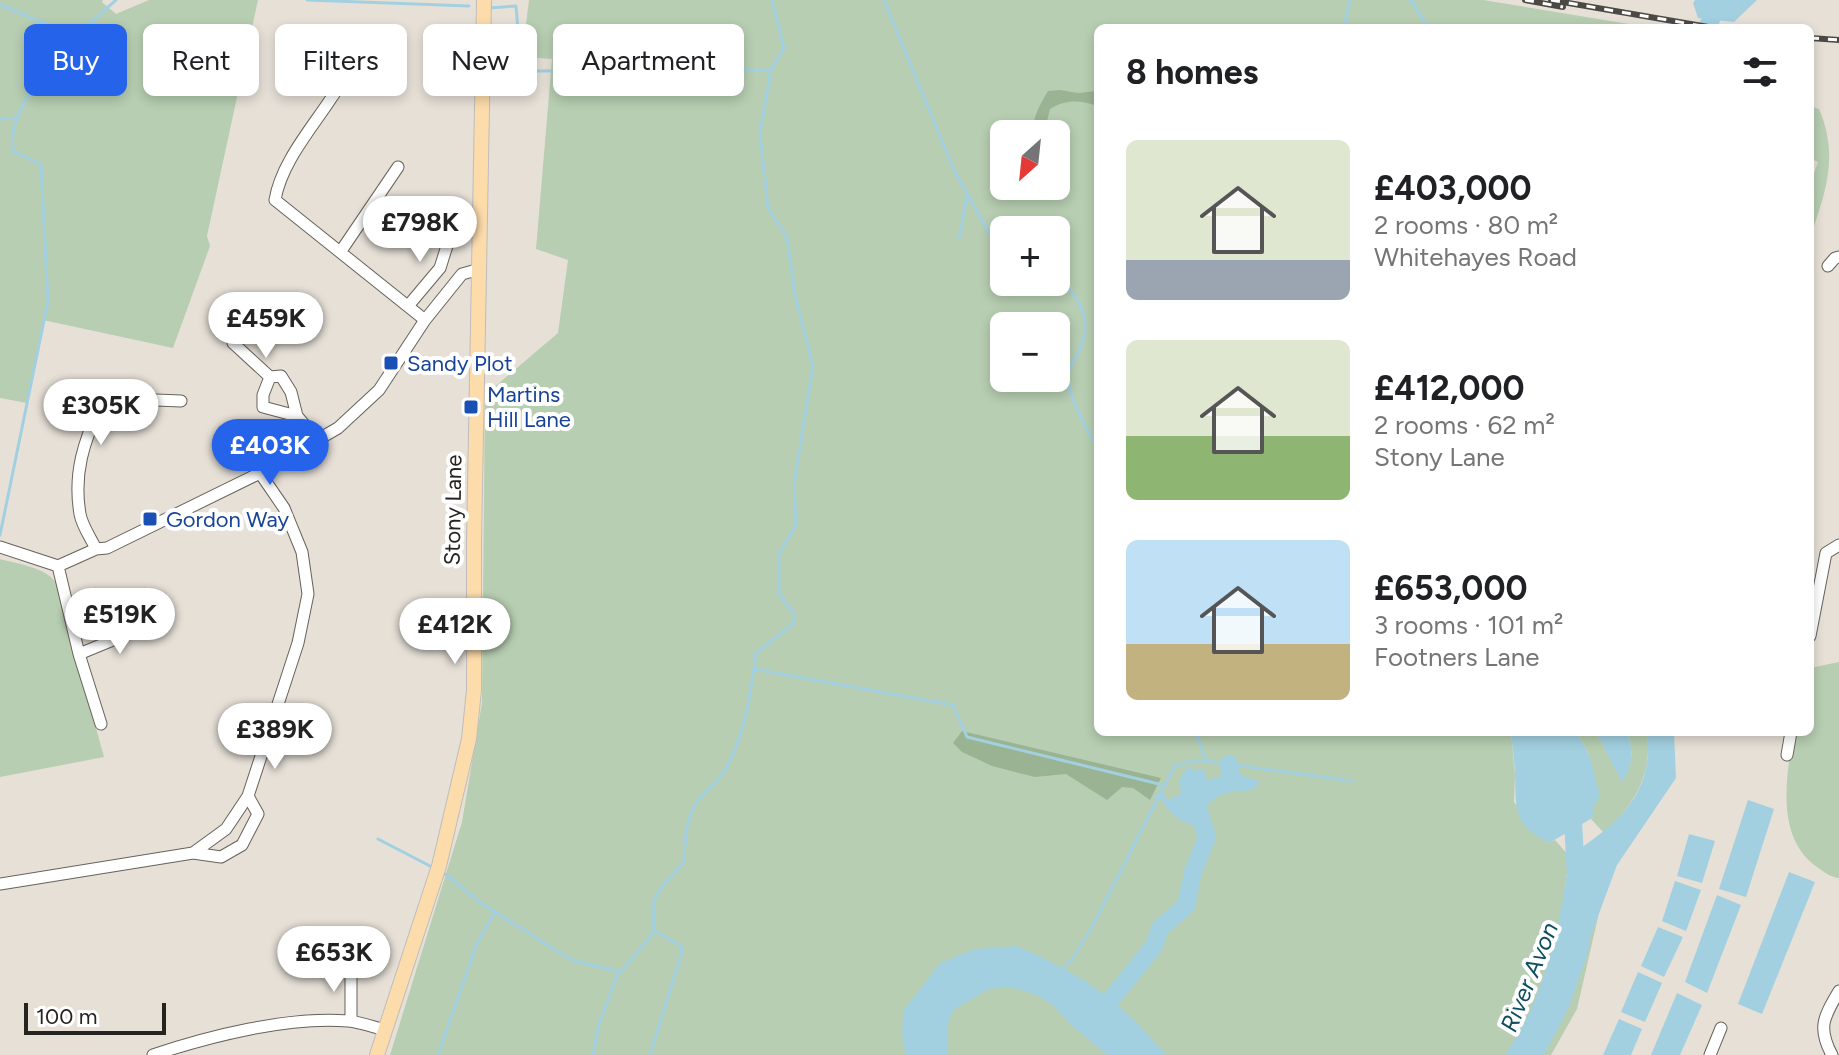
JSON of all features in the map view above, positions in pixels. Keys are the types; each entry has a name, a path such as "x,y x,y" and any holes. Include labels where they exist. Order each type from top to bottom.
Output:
{"main road":[{"name":"Stony Lane","path":"377,1055 439,866 469,739 474,690 484,0"}],"street":[{"path":"332,96 286,168 275,200 425,320"},
{"path":"341,251 398,167"},
{"path":"408,306 440,268 451,233"},
{"path":"1828,266 1839,257"},
{"path":"0,547 58,566 96,549 107,548 318,441 338,428 379,390 425,320 462,274 480,269"},
{"path":"233,343 270,377 281,376 291,392 297,416 318,441"},
{"path":"270,377 263,395 263,407 297,416"},
{"path":"96,549 81,517 78,483 83,443 101,404 131,399 181,401"},
{"path":"193,853 226,829 248,796 298,643 308,594 302,552 284,508 260,473"},
{"path":"1814,615 1826,553 1839,545"},
{"path":"58,566 79,654 101,724"},
{"path":"79,654 147,626"},
{"path":"1787,755 1790,736"},
{"path":"0,884 193,853 221,857 242,845 258,814 248,796"},
{"path":"351,967 351,1021"},
{"path":"1832,1055 1822,1037 1826,1014 1839,991"},
{"path":"153,1055 252,1028 351,1021 385,1030"},
{"path":"1710,1055 1721,1028"}],"green space":[{"path":"0,0 103,0 116,14 149,0 258,0 253,24 143,24 143,96 237,96 207,236 210,246 173,348 43,320 27,403 0,398"},
{"path":"529,0 1483,0 1629,24 1094,24 1094,736 1511,736 1514,802 1548,843 1555,840 1569,856 1563,903 1598,917 1577,1009 1551,1055 390,1055 462,822 482,703 485,395 558,333 568,260 536,249 552,59 537,58 537,24 526,24"},
{"path":"1048,91 1094,91 1094,105 1062,103 1050,109 1047,120 1035,120"},
{"path":"1814,107 1819,109 1825,126 1829,158 1825,189 1814,226 1814,173 1818,162 1814,160"},
{"path":"0,559 45,573 56,583 104,757 0,777"},
{"path":"1839,662 1839,878 1817,867 1804,855 1789,823 1787,786 1793,736 1814,736 1814,667"},
{"path":"962,731 1161,778 1150,800 1133,788 1122,787 1107,800 1066,774 1035,777 992,766 962,752 953,743"},
{"path":"1579,736 1598,736 1622,781 1631,757 1628,736 1647,736 1647,762 1639,788 1604,833 1591,819 1594,817 1590,757"}],"water":[{"path":"1695,0 1757,0 1734,22 1698,18 1693,3"},
{"path":"1511,736 1579,736 1590,757 1600,796 1594,805 1594,817 1549,843 1538,836 1519,816"},
{"path":"1598,736 1628,736 1631,757 1622,782"},
{"path":"1647,736 1674,736 1676,778 1617,865 1569,1007 1544,1055 1505,1055 1541,984 1556,934 1569,856 1602,832 1629,806 1645,774"},
{"path":"1189,766 1192,770 1204,770 1207,780 1213,783 1222,782 1229,772 1260,781 1253,789 1224,791 1207,805 1213,831 1206,847 1202,843 1202,827 1183,821 1173,815 1161,799 1153,798 1161,790 1167,799 1175,798 1181,792 1179,779"},
{"path":"1748,800 1774,809 1746,897 1719,889"},
{"path":"1689,834 1715,841 1702,883 1677,876"},
{"path":"1789,872 1815,882 1762,1014 1738,1004"},
{"path":"1675,881 1701,890 1686,931 1662,921"},
{"path":"1717,895 1741,905 1707,993 1685,982"},
{"path":"1658,927 1683,937 1664,977 1641,966"},
{"path":"1017,946 1064,969 1107,996 1167,1055 1107,1055 1071,1025 1053,1005 1037,995 1010,987 989,989 953,1010 947,1027 947,1055 906,1055 902,1034 904,1010 940,963 975,949"},
{"path":"1638,972 1662,983 1645,1022 1621,1012"},
{"path":"1677,993 1702,1005 1680,1055 1651,1055"},
{"path":"1619,1019 1642,1029 1631,1055 1603,1055"}],"waterway":[{"path":"0,535 48,301 41,164 14,152 16,122 31,90 71,34 83,29 116,0"},
{"path":"307,0 469,6"},
{"path":"593,1055 599,1024 617,976 649,939 654,930 653,905 657,893 684,862 687,828 692,812 723,773 735,750 747,710 756,653 793,624 795,615 779,594 779,554 796,525 794,484 813,366 795,295 787,237 768,208 760,133 771,70 784,48 772,0"},
{"path":"884,0 954,170 990,234"},
{"path":"1345,24 1350,0"},
{"path":"1408,0 1412,1 1426,24"},
{"name":"River Avon","path":"1709,24 1720,0"},
{"path":"0,5 47,24"},
{"path":"488,8 516,6 521,67 532,71 771,70"},
{"path":"0,119 16,118"},
{"path":"959,239 967,196"},
{"path":"1070,291 1083,312 1085,332 1068,380 1076,408 1094,442"},
{"path":"754,669 953,705 967,737 1163,785"},
{"path":"1197,736 1206,761"},
{"path":"1063,968 1092,927 1174,767 1191,761 1206,761 1352,781"},
{"name":"River Avon","path":"1215,787 1227,784 1231,778 1229,764"},
{"name":"River Avon","path":"1566,806 1573,822 1576,875"},
{"name":"River Avon","path":"1097,1017 1154,946 1160,928 1186,906 1193,872 1207,837 1202,821"},
{"path":"378,839 430,866"},
{"path":"445,874 481,903 560,953 575,961 621,972"},
{"path":"438,1055 476,946 495,911"},
{"path":"650,1055 682,952 681,946 655,931"}],"railway":[{"path":"1525,0 1563,7"},
{"path":"1551,0 1691,24"},
{"path":"1814,38 1839,40"}],"place":[{"name":"Sandy Plot","path":"391,363"},
{"name":"Martins Hill Lane","path":"471,407"},
{"name":"Gordon Way","path":"150,519"}]}
